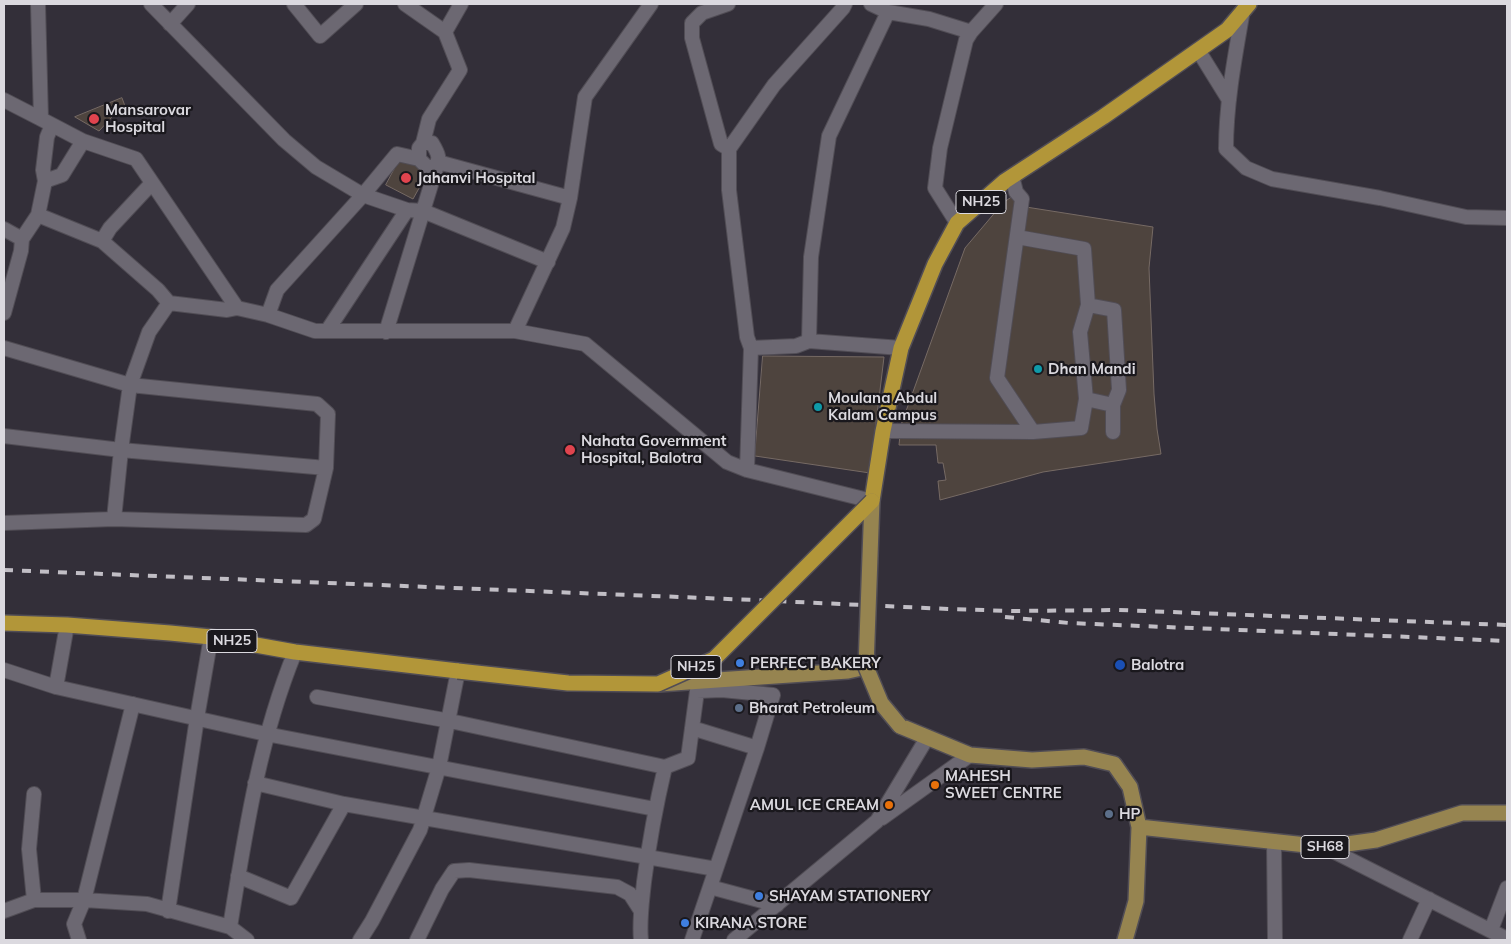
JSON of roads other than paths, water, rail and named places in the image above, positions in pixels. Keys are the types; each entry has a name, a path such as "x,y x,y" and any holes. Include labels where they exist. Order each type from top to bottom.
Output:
{"highway":[{"name":"NH25","path":"4,625 67,625 211,637 295,652 568,683 658,684 714,659 872,502 883,431 901,348 935,264 957,223 1012,176 1103,117 1227,30 1246,7"}],"main road":[{"path":"872,502 866,667 881,703 900,726 970,755 1032,760 1084,757 1114,764 1130,787 1139,827 1136,901 1124,940"},
{"path":"658,684 848,671 866,667"},
{"name":"SH68","path":"1139,827 1325,847 1376,840 1462,813 1507,813"}],"street":[{"path":"4,312 21,251 22,239 38,215 45,181 43,170 47,137 38,4"},
{"path":"151,4 284,140 316,167 363,195 407,210 423,211 548,262"},
{"path":"170,24 188,4"},
{"path":"294,4 320,36 356,4"},
{"path":"405,4 445,32 460,70 429,119 423,143 419,148 419,159"},
{"path":"445,32 461,4"},
{"path":"515,331 563,228 570,198 585,97 651,4"},
{"path":"728,4 702,13 692,23 692,38 721,144 729,149"},
{"path":"747,470 751,348 747,337 729,190 729,149 774,85 845,4"},
{"path":"871,4 888,12 929,19 971,32"},
{"path":"957,223 935,188 940,148 966,40 996,4"},
{"path":"1246,7 1229,100 1226,149 1246,168 1272,179 1380,198 1466,217 1507,218"},
{"path":"808,341 811,257 829,136 888,12"},
{"path":"1198,50 1229,100"},
{"path":"4,100 84,141 136,159 237,308"},
{"path":"45,181 62,176 84,141"},
{"path":"386,332 438,162 438,155 432,143 423,143"},
{"path":"268,315 277,290 363,195 397,154 419,159 424,165 431,168 438,162"},
{"path":"438,162 570,198"},
{"path":"1012,176 1016,192 1022,199 997,378 1033,432"},
{"path":"102,241 110,228 152,183"},
{"path":"328,331 407,210"},
{"path":"38,215 102,241 158,290 169,303 227,310 237,308 268,315 315,331 515,331 585,344 727,462 747,470 872,502"},
{"path":"4,229 22,239"},
{"path":"883,431 1033,432 1080,428 1086,399 1080,332 1088,305 1084,249 1017,237"},
{"path":"114,519 130,385 149,332 169,303"},
{"path":"1088,305 1114,310 1119,390 1113,405 1113,432"},
{"path":"751,348 796,346 808,341 901,348"},
{"path":"4,348 130,385 317,404 328,414 326,468 314,518 306,526 114,519 4,524"},
{"path":"1086,399 1113,405"},
{"path":"4,436 121,450 326,468"},
{"path":"56,687 67,625"},
{"path":"168,911 211,637"},
{"path":"230,927 255,783 266,734 282,684 295,652"},
{"path":"4,670 56,687 266,734 655,809"},
{"path":"360,940 420,830 439,767 450,721 458,671"},
{"path":"317,697 450,721 665,767 688,758 697,691 722,690 774,695 692,940"},
{"path":"79,940 74,924 84,900 133,704"},
{"path":"692,728 757,748"},
{"path":"877,821 927,738"},
{"path":"734,940 877,821 970,755"},
{"path":"641,940 640,925 647,856 665,767"},
{"path":"255,783 344,804 716,869"},
{"path":"34,794 29,848 34,900"},
{"path":"238,876 291,898 344,804"},
{"path":"1274,841 1275,940"},
{"path":"1325,847 1507,939"},
{"path":"416,940 442,889 454,872 462,870 617,887 630,894 641,912"},
{"path":"710,888 777,905"},
{"path":"1491,930 1507,888"},
{"path":"1410,940 1430,899"},
{"path":"4,911 34,900 84,900 147,904 230,927 246,940"}],"railway":[{"path":"4,570 949,609 1013,611 1119,610 1507,625"},
{"path":"1005,617 1069,623 1507,641"}],"place":[{"name":"Mansarovar Hospital","path":"94,119"},
{"name":"Jahanvi Hospital","path":"406,178"},
{"name":"Dhan Mandi","path":"1038,369"},
{"name":"Moulana Abdul Kalam Campus","path":"818,407"},
{"name":"Nahata Government Hospital, Balotra","path":"570,450"},
{"name":"PERFECT BAKERY","path":"740,663"},
{"name":"Balotra","path":"1120,665"},
{"name":"Bharat Petroleum","path":"739,708"},
{"name":"MAHESH SWEET CENTRE","path":"935,785"},
{"name":"AMUL ICE CREAM","path":"889,805"},
{"name":"HP","path":"1109,814"},
{"name":"SHAYAM STATIONERY","path":"759,896"},
{"name":"KIRANA STORE","path":"685,923"}]}
